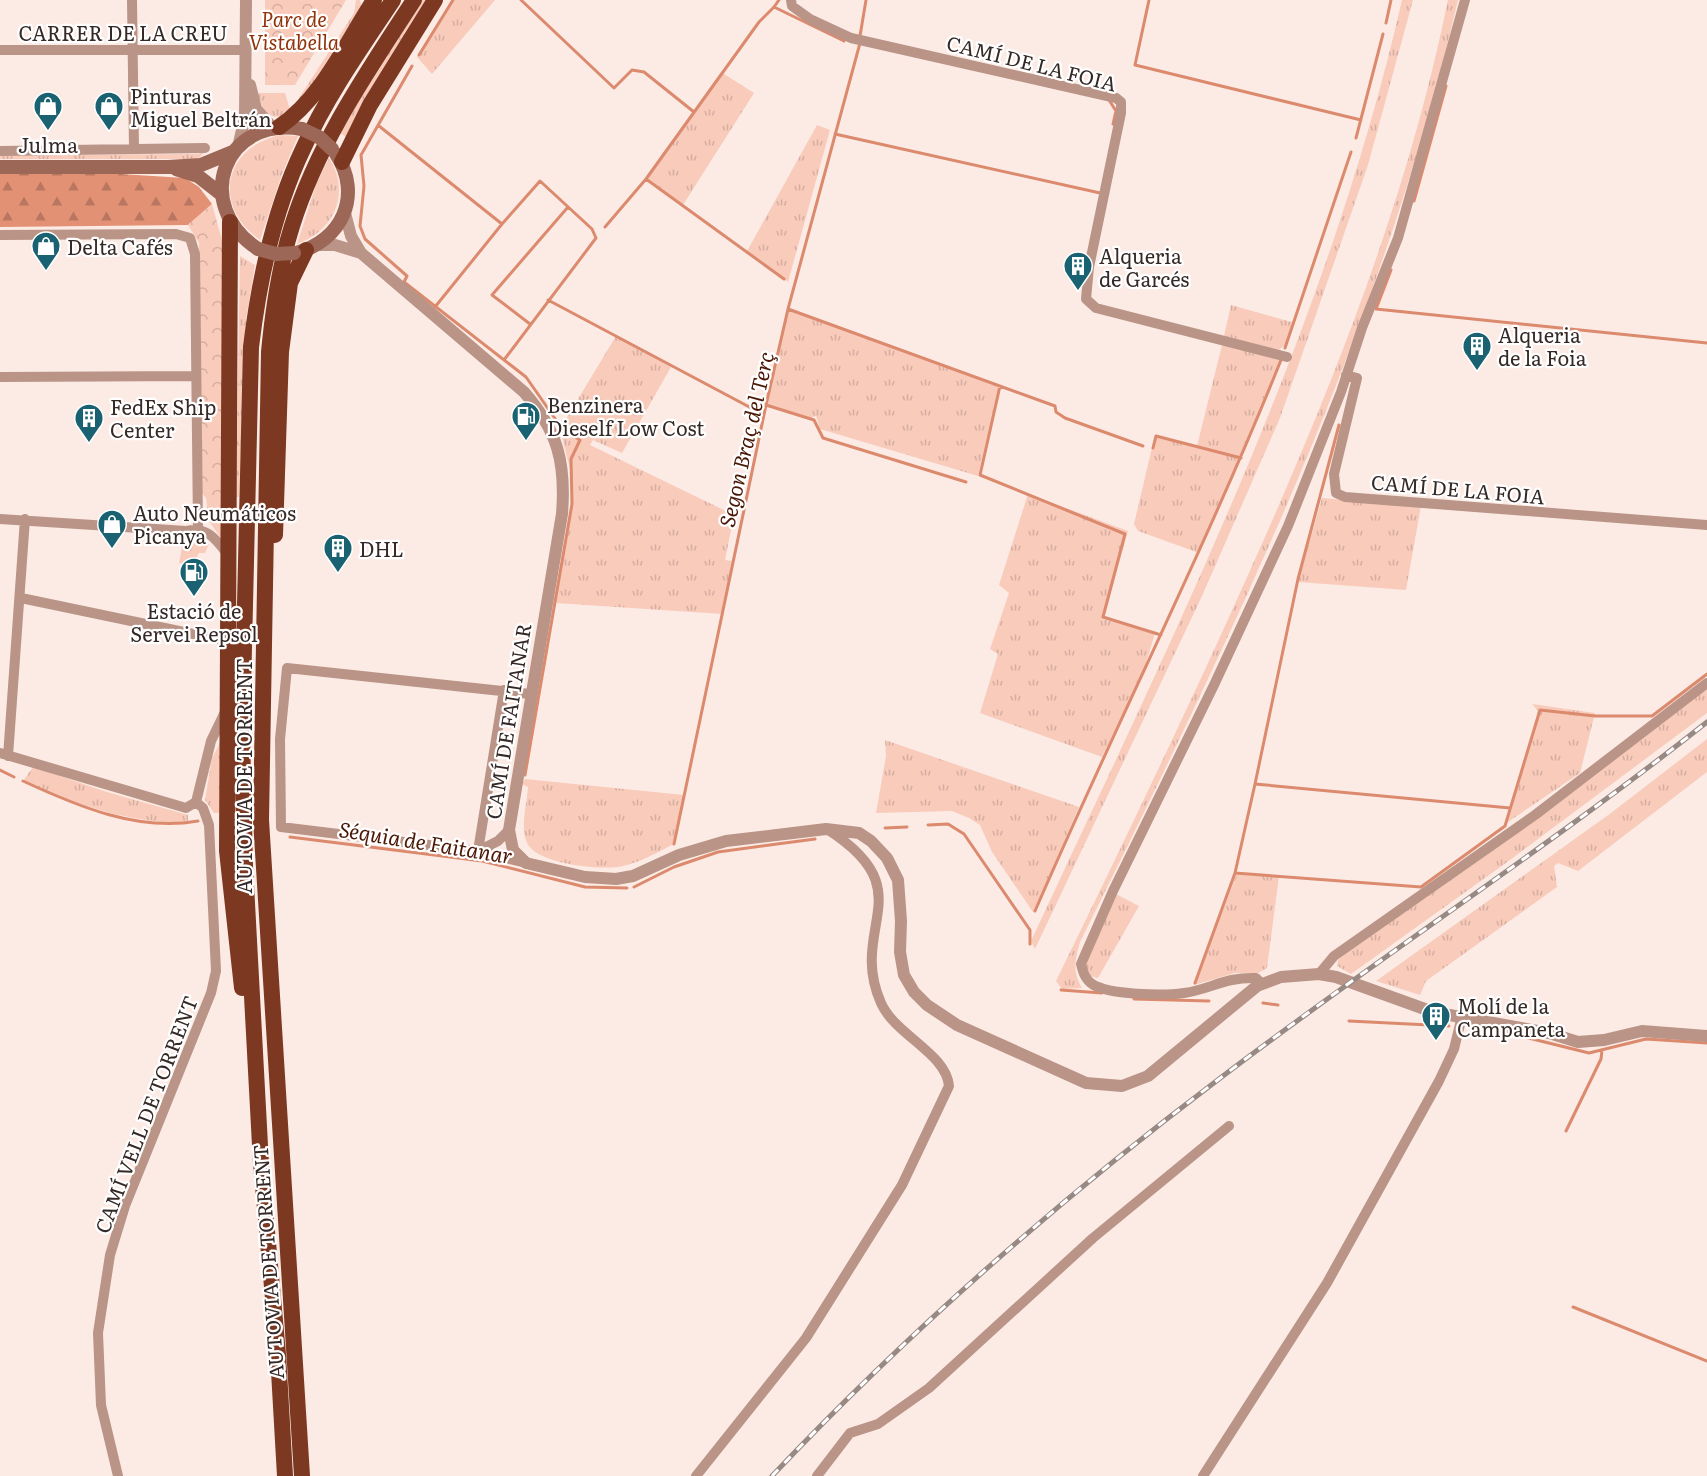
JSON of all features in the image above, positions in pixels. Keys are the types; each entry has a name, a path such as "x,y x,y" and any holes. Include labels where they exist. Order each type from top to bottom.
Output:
{"highway":[{"name":"AUTOVIA DE TORRENT","path":"285,1476 278,1354 261,1164 245,866 242,733 251,347 257,299 277,219 302,149 338,84 393,0"},
{"name":"AUTOVIA DE TORRENT","path":"302,1476 264,890 262,718 265,463 269,352 274,303 292,226 318,159 354,92 414,0"},
{"path":"337,156 435,0"},
{"path":"276,128 302,107 327,74 369,4"},
{"path":"230,222 227,851 261,1164"},
{"path":"262,718 276,532 281,352 290,283 307,250"}],"main road":[{"path":"0,167 201,165 237,149 254,135 276,128 302,129 319,137 337,156 348,190 345,213 336,229 307,250 276,254 258,249 243,238 230,222 221,194 224,171 237,149"},
{"path":"168,167 198,176 221,194"}],"street":[{"path":"132,0 134,149"},
{"path":"237,149 245,117 246,0"},
{"name":"CAMÍ DE LA FOIA","path":"791,0 792,6 810,20 850,38 1116,98 1121,102 1122,113 1089,267 1086,299 1096,308 1287,357"},
{"path":"1262,984 1256,978 1236,978 1186,993 1132,992 1101,988 1091,983 1083,974 1082,964 1113,891 1214,686 1288,526 1398,238 1465,0"},
{"name":"CARRER DE LA CREU","path":"0,51 246,50"},
{"path":"247,72 256,109 276,128"},
{"path":"0,151 205,148"},
{"name":"CAMÍ DE FAITANAR","path":"345,213 351,236 361,253 524,393 544,416 556,441 563,473 562,514 509,830 513,850 526,863"},
{"path":"0,235 176,234 190,238 195,254 198,528"},
{"name":"CAMÍ DE FAITANAR","path":"307,250 335,245 361,253"},
{"name":"CAMÍ DE LA FOIA","path":"1346,375 1357,378 1334,474 1336,493 1345,496 1520,512 1707,525"},
{"path":"0,377 196,376"},
{"path":"0,519 186,531 198,528 209,533 230,557"},
{"path":"25,519 21,598 4,754 186,808 196,802 211,741 228,707"},
{"path":"21,598 227,641"},
{"path":"530,694 287,668 280,739 281,827 478,851 585,878 616,879 633,876 679,855 726,841 826,829 859,833 871,841 887,858 898,880 900,952 904,975 914,992 927,1005 957,1024 1053,1070 1086,1083 1122,1086 1148,1076 1262,984 1281,977 1319,974 1433,1012 1549,1033 1578,1042 1604,1040 1642,1031 1707,1036"},
{"path":"1319,974 1334,956 1535,815 1707,683"},
{"name":"CAMÍ DE FAITANAR","path":"478,851 504,690"},
{"name":"CAMÍ VELL DE TORRENT","path":"118,1476 101,1405 98,1333 108,1265 125,1206 211,993 216,971 209,825 203,808 196,802"},
{"path":"696,1476 806,1338 902,1185 949,1086 948,1078 941,1066 898,1028 881,1003 871,964 879,894 877,880 867,863 826,829"},
{"path":"478,851 503,837 509,830"},
{"path":"1203,1476 1327,1283 1439,1081 1454,1049 1462,1016"},
{"path":"817,1476 850,1433 878,1424 928,1388 1093,1238 1229,1126"}],"green space":[{"name":"Parc de Vistabella","path":"265,0 346,0 295,85 265,85"},
{"path":"356,0 360,0 362,8 302,101 299,98 354,13"},
{"path":"422,0 428,0 346,137 340,133 369,82"},
{"path":"453,0 495,0 432,74 417,57"},
{"path":"1402,0 1413,0 1368,165 1280,418 1202,596 1035,949 1031,941 1191,596 1242,480 1289,362 1332,243 1370,123"},
{"path":"1448,0 1458,0 1426,124 1387,245 1344,364 1297,482 1246,597 1080,942 1075,965 1082,988 1062,989 1056,981 1212,653 1267,532 1329,384 1385,233 1409,156"},
{"path":"721,72 754,93 683,205 647,178"},
{"path":"258,93 285,93 291,113 277,117 268,114 262,106"},
{"path":"817,125 830,130 788,282 746,253"},
{"path":"280,135 298,136 282,174 260,240 245,226 235,211 230,195 231,180 236,165 246,152 261,142"},
{"path":"212,144 198,159 0,159 0,155 199,154"},
{"path":"329,158 336,171 339,184 336,209 321,230 297,244 317,182"},
{"path":"104,173 185,178 199,187 212,204 188,225 0,227 0,174"},
{"path":"212,204 225,251 223,541 209,521 206,498 202,493 199,243 188,225"},
{"path":"240,256 255,265 246,319 239,497 236,497"},
{"path":"1231,305 1295,323 1286,344 1279,350 1224,336"},
{"path":"788,309 1000,385 978,476 820,429 816,416 810,418 766,405"},
{"path":"616,336 671,367 622,453 593,440 590,445 734,515 725,560 732,561 722,614 556,603 571,512 573,481 560,429"},
{"path":"1222,345 1280,360 1199,553 1138,531 1134,524 1155,435 1197,446"},
{"path":"1028,494 1128,531 1103,619 1155,633 1144,670 1102,757 980,713 998,654 990,649 1009,593 999,585"},
{"path":"1322,498 1421,506 1406,590 1298,582"},
{"path":"183,542 209,544 205,553 199,553 193,565 179,563"},
{"path":"1707,688 1707,713 1510,860 1351,974 1337,966 1338,960 1346,952"},
{"path":"1532,704 1595,713 1580,773 1508,822 1538,711"},
{"path":"1707,739 1707,772 1578,871 1558,863 1554,866 1557,887 1426,981 1420,995 1376,981 1611,813"},
{"path":"885,740 1079,807 1033,912 992,852 980,825 969,818 952,811 876,813 886,756"},
{"path":"220,743 222,813 214,813 205,800 212,758"},
{"path":"33,767 107,792 188,815 188,823 144,820 124,816 63,798 23,781"},
{"path":"525,779 684,795 674,844 636,862 613,867 570,864 543,856 533,850 525,837 524,822 528,787 522,784"},
{"path":"1237,873 1279,876 1267,968 1258,973 1235,973 1194,985"},
{"path":"1116,894 1139,906 1098,978 1090,976 1083,959"}],"waterway":[{"path":"419,55 453,0"},
{"path":"521,0 614,88 632,70 644,72 694,112"},
{"path":"774,7 779,0"},
{"name":"Segon Braç del Terç","path":"860,36 866,0"},
{"path":"1149,0 1135,65 1361,120"},
{"path":"1386,23 1391,0"},
{"path":"605,227 646,179 759,22 774,7 844,41"},
{"path":"1356,138 1383,34"},
{"name":"Segon Braç del Terç","path":"674,844 788,309 860,43"},
{"path":"412,66 361,155 364,186 360,226 365,239 407,276 404,282 526,377 563,430 580,440 571,459 572,504 525,775"},
{"path":"1414,201 1446,86"},
{"path":"1109,100 1116,111 1113,124"},
{"path":"379,126 502,224 540,181 592,229 596,238 504,360"},
{"path":"835,134 1100,193"},
{"path":"1285,348 1351,152"},
{"path":"646,179 784,279"},
{"path":"530,324 492,295 568,207"},
{"path":"435,307 502,224"},
{"path":"1391,270 1376,309 1707,343"},
{"path":"548,300 755,410"},
{"path":"788,309 1055,406 1056,412 1065,418 1143,446"},
{"path":"1035,911 1222,499 1281,360"},
{"path":"1000,386 980,475 1125,534 1103,617 1161,635"},
{"path":"766,405 814,420 823,438 966,482"},
{"path":"1255,784 1298,579 1339,425"},
{"path":"1153,448 1156,436 1241,458"},
{"path":"1195,983 1235,873 1421,887 1505,826 1540,710 1595,716 1652,716 1707,674"},
{"name":"Séquia de Faitanar","path":"0,770 14,777"},
{"name":"Séquia de Faitanar","path":"23,781 86,808 130,820 153,823 198,821"},
{"path":"1235,873 1255,784 1510,808"},
{"name":"Séquia de Faitanar","path":"928,825 948,824 964,834 1030,930 1030,944"},
{"name":"Séquia de Faitanar","path":"885,828 907,827"},
{"name":"Séquia de Faitanar","path":"290,837 482,861 585,887 627,888"},
{"name":"Séquia de Faitanar","path":"634,887 674,867 718,852 815,839"},
{"name":"Séquia de Faitanar","path":"1061,990 1102,993"},
{"name":"Séquia de Faitanar","path":"1134,999 1209,1001"},
{"name":"Séquia de Faitanar","path":"1263,1003 1278,1005"},
{"name":"Séquia de Faitanar","path":"1349,1021 1449,1026"},
{"name":"Séquia de Faitanar","path":"1480,1026 1589,1053 1646,1039 1707,1043"},
{"path":"1566,1131 1601,1059 1602,1050"},
{"path":"1573,1307 1707,1361"}],"railway":[{"path":"772,1476 824,1422 932,1318 1101,1171 1279,1034 1587,813 1707,722"}],"place":[{"name":"Julma","path":"48,132"},
{"name":"Pinturas Miguel Beltrán","path":"109,132"},
{"name":"Delta Cafés","path":"46,272"},
{"name":"Alqueria de Garcés","path":"1078,292"},
{"name":"Alqueria de la Foia","path":"1477,372"},
{"name":"Benzinera Dieself Low Cost","path":"526,442"},
{"name":"FedEx Ship Center","path":"89,444"},
{"name":"Auto Neumáticos Picanya","path":"112,550"},
{"name":"DHL","path":"338,574"},
{"name":"Estació de Servei Repsol","path":"194,598"},
{"name":"Molí de la Campaneta","path":"1436,1042"}]}
